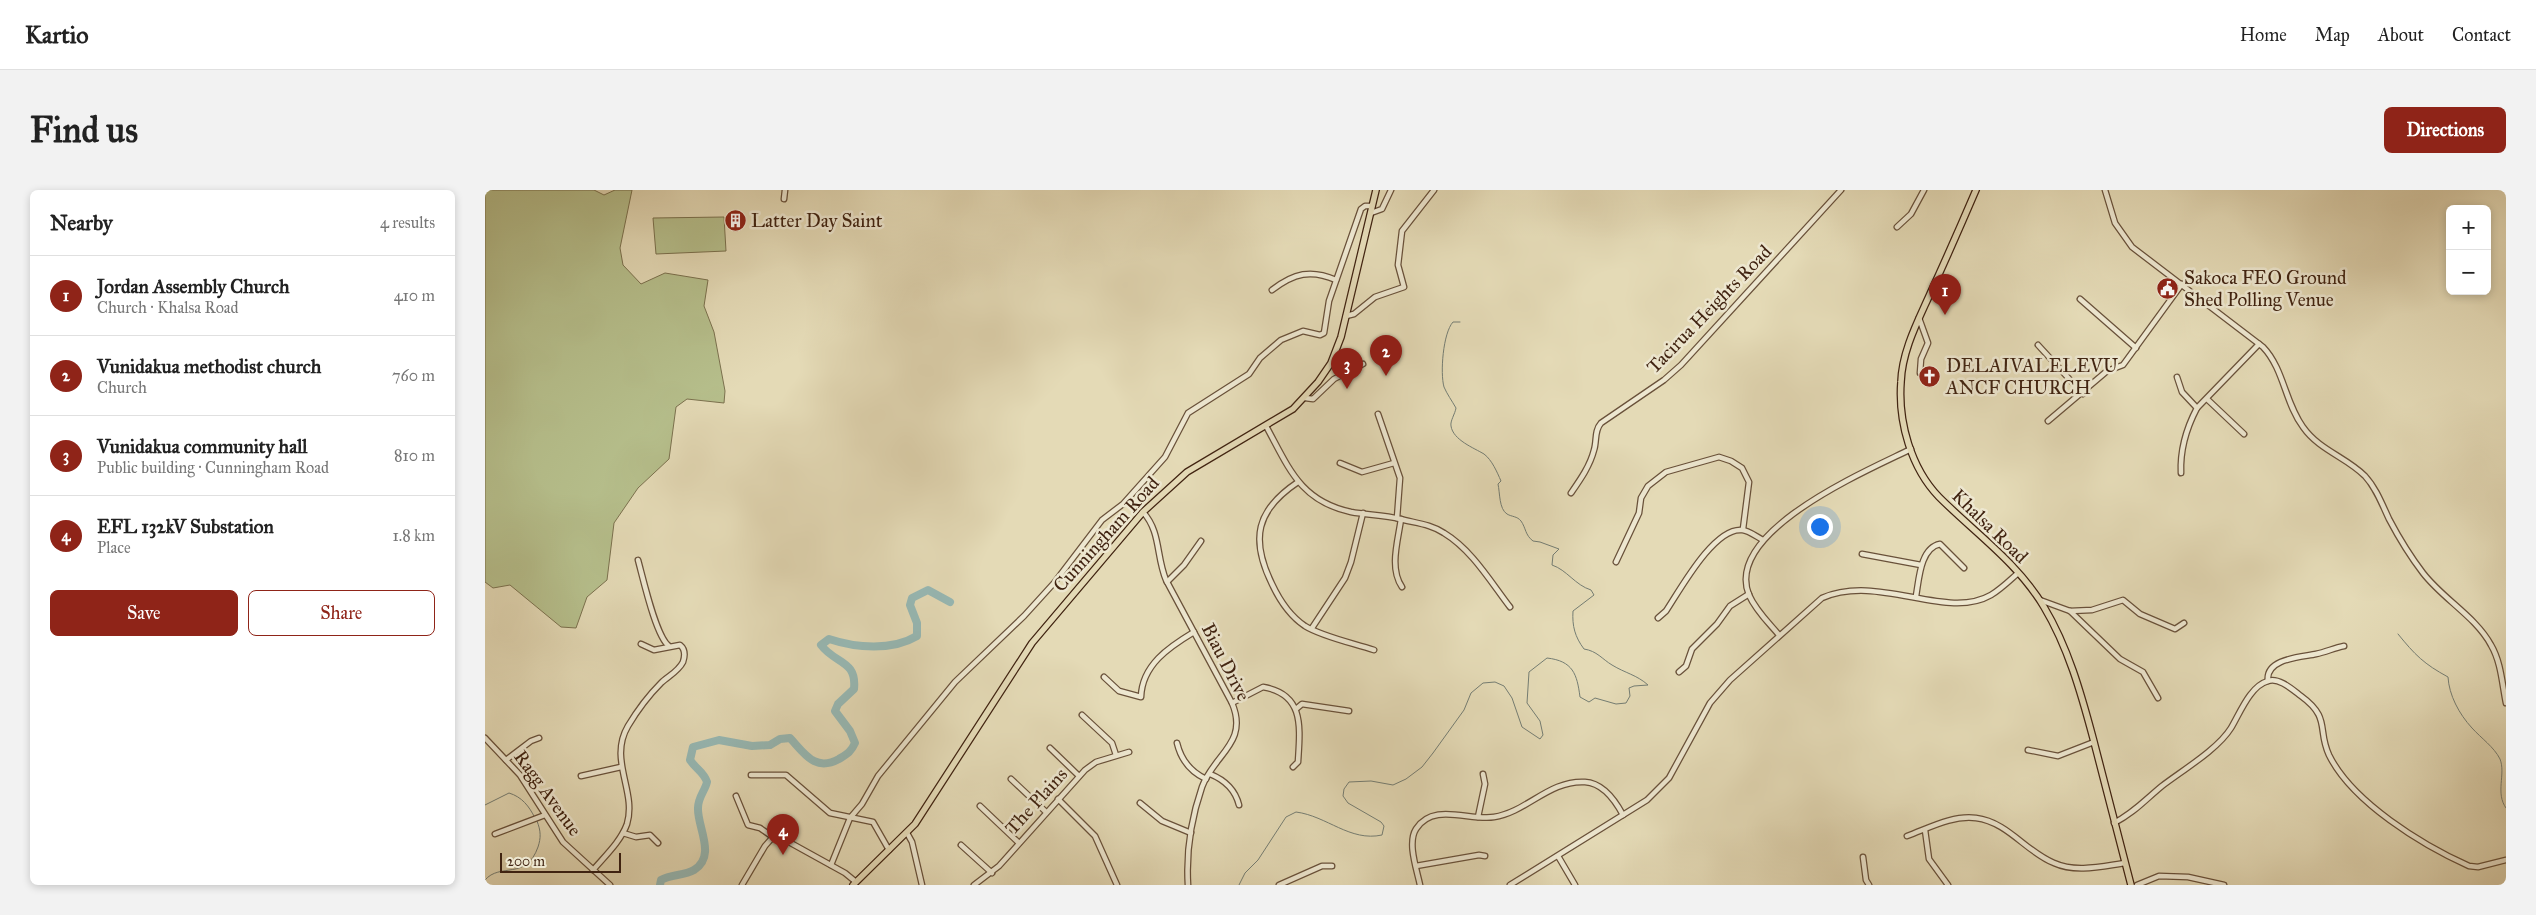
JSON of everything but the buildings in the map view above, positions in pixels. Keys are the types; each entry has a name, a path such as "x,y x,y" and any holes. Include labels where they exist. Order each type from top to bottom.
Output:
{"main road":[{"name":"Cunningham Road","path":"855,884 907,833 1032,642 1143,512 1187,472 1288,413 1305,398 1331,363 1346,316 1376,190"},
{"name":"Khalsa Road","path":"1976,190 1911,337 1901,381 1902,409 1911,449 1924,479 1939,497 1982,535 2018,573 2039,600 2061,641 2076,678 2131,885"}],"street":[{"path":"784,199 785,190"},
{"path":"831,865 850,818 862,804 878,776 955,682 1024,616 1054,583 1102,520 1123,504 1165,457 1188,413 1249,374 1260,358 1281,340 1303,331 1323,334 1336,280 1361,209 1365,206 1381,210 1391,190"},
{"path":"1346,316 1354,314 1375,297 1404,288 1405,285 1398,265 1402,231 1434,190"},
{"name":"Tacirua Heights Road","path":"1571,493 1583,476 1594,450 1597,427 1664,380 1681,365 1841,190"},
{"path":"1897,227 1911,214 1924,190"},
{"path":"2105,190 2115,223 2132,248 2259,344 2274,360 2290,406 2309,436 2358,470 2372,484 2400,540 2420,569 2444,597 2472,621 2490,643 2499,662 2506,703"},
{"path":"1272,290 1291,279 1311,273 1321,274 1336,280"},
{"path":"2048,421 2083,394 2107,371 2123,365 2158,314 2182,284"},
{"path":"2080,299 2136,348"},
{"path":"1919,318 1928,343 1921,360 1920,373"},
{"path":"2181,473 2181,460 2190,421 2197,408 2259,344"},
{"path":"2039,345 2083,394"},
{"path":"1305,398 1313,399 1334,379 1363,364"},
{"path":"2177,377 2182,392 2197,408"},
{"path":"2207,399 2244,434"},
{"path":"1378,414 1401,487 1395,562 1397,580 1402,587"},
{"path":"1266,426 1298,482 1322,503 1336,508 1399,519 1443,532 1468,552 1510,607"},
{"path":"1779,635 1760,614 1749,594 1747,572 1763,540 1780,524 1835,487 1911,449"},
{"path":"1616,562 1639,513 1641,498 1648,486 1666,472 1719,457 1731,461 1742,468 1749,482 1743,529"},
{"path":"1340,463 1362,472 1394,463"},
{"path":"1298,482 1280,494 1270,506 1263,520 1258,543 1265,568 1276,592 1295,618 1311,628 1374,650"},
{"name":"Biau Drive","path":"1143,512 1156,532 1161,567 1167,582 1232,703 1238,722 1231,744 1208,776 1191,833 1186,858 1188,885"},
{"path":"1311,628 1345,578 1351,562 1363,513"},
{"path":"1658,618 1666,611 1703,555 1714,544 1732,531 1743,529 1763,540"},
{"path":"1167,582 1184,564 1201,541"},
{"path":"1916,596 1921,565 1936,545 1940,544 1964,568"},
{"path":"1862,554 1921,565"},
{"path":"638,560 656,620 665,643 669,646"},
{"path":"1510,885 1647,800 1669,778 1710,703 1730,680 1810,606 1835,592 1874,590 1916,596 1935,602 1965,602 1989,596 2018,573"},
{"path":"1679,672 1686,666 1692,649 1717,624 1730,606 1749,594"},
{"path":"2039,600 2070,611 2092,610 2123,600 2140,614 2175,629 2184,623"},
{"path":"2070,611 2120,659 2143,672 2158,698"},
{"path":"1104,677 1119,691 1141,697 1142,684 1153,664 1170,647 1194,632"},
{"path":"593,870 623,833 629,810 621,767 627,728 648,698 662,682 680,667 684,660 682,647 669,646 654,650 641,644"},
{"path":"2115,823 2133,813 2159,789 2221,740 2249,698 2268,681 2270,672 2289,658 2315,654 2344,646"},
{"path":"2268,681 2281,683 2316,709 2322,718 2329,755 2344,776 2379,811 2419,839 2469,866 2478,867 2506,860"},
{"path":"1232,703 1252,690 1263,687 1284,694 1292,701 1296,709 1299,738 1298,762 1293,767"},
{"path":"1296,709 1302,704 1349,712"},
{"path":"1082,715 1112,743 1116,755"},
{"name":"Ragg Avenue","path":"485,738 528,787 563,842 609,885"},
{"path":"506,760 531,741 539,738"},
{"path":"2027,750 2058,756 2094,742"},
{"path":"1177,743 1184,760 1191,769 1222,779 1229,785 1239,805"},
{"path":"1050,748 1079,776"},
{"name":"The Plains","path":"974,885 992,872 1079,776 1096,762 1129,752"},
{"path":"581,776 621,767"},
{"path":"1478,818 1485,784 1483,774"},
{"path":"751,775 786,775 798,783 823,809 839,816 873,822 889,850"},
{"path":"1011,780 1046,812"},
{"path":"1419,885 1412,840 1416,830 1425,819 1437,814 1478,818 1495,817 1508,813 1556,786 1574,782 1587,782 1609,794 1623,815"},
{"path":"736,796 748,825 760,828 773,837 791,841 831,865 855,884"},
{"path":"1058,799 1095,836 1117,885"},
{"path":"1140,803 1162,822 1191,833"},
{"path":"979,806 1019,843"},
{"path":"495,834 545,815"},
{"path":"1907,836 1943,822 1977,818 2001,826 2040,856 2055,864 2073,868 2125,863"},
{"path":"1925,830 1929,859 1948,885"},
{"path":"623,833 636,836 650,835 658,843"},
{"path":"907,833 912,842 922,885"},
{"path":"742,885 765,846 773,837"},
{"path":"961,845 992,872"},
{"path":"1417,866 1479,854 1485,856"},
{"path":"1558,856 1575,885"},
{"path":"1863,857 1866,880 1869,885"},
{"path":"1279,885 1321,866 1332,866"},
{"path":"2137,885 2159,876 2188,877 2224,885"}],"green space":[{"path":"485,190 594,190 604,195 615,190 632,190 620,248 623,265 641,284 665,273 708,280 704,306 714,332 725,391 724,403 687,399 676,407 669,459 638,488 614,523 607,580 587,597 576,628 561,627 510,585 493,588 485,582"},
{"path":"724,217 726,251 656,254 653,218"}],"waterway":[{"path":"1239,885 1245,873 1258,860 1286,817 1296,812 1318,818 1359,835 1382,835 1384,826 1381,822 1348,803 1343,796 1344,789 1349,782 1371,781 1393,785 1406,779 1422,767 1464,710 1471,693 1483,683 1495,682 1504,686 1512,698 1522,727 1540,739 1543,735 1540,721 1527,703 1529,672 1547,658 1563,662 1572,670 1580,697 1589,702 1595,698 1616,704 1626,703 1630,696 1629,688 1648,685 1612,665 1596,653 1584,649 1575,631 1573,611 1594,595 1591,590 1580,585 1562,570 1552,565 1553,555 1559,549 1533,541 1528,536 1519,519 1504,512 1498,484 1501,481 1492,463 1484,454 1460,439 1453,431 1451,424 1456,408 1444,387 1442,363 1450,327 1453,322 1460,322"},
{"path":"660,885 661,880 665,878 694,870 701,864 704,857 705,849 698,808 707,782 690,760 693,747 719,740 752,746 770,745 780,739 790,738 806,755 817,762 831,762 839,759 849,753 855,743 850,731 835,711 838,704 854,689 854,680 849,667 832,656 821,645 829,639 874,647 907,641 917,636 917,623 910,605 912,598 928,590 950,602"},
{"path":"2398,634 2420,658 2432,668 2448,677 2450,691 2463,717 2500,759 2502,765 2501,796 2506,808"},
{"path":"485,805 509,793 525,803 535,818"},
{"path":"485,880 498,872 513,870 527,864 538,847 540,837 537,821"}],"place":[{"name":"Latter Day Saint","path":"735,220"},
{"name":"Sakoca FEO Ground Shed Polling Venue","path":"2168,288"},
{"name":"Jordan Assembly Church","path":"1945,315"},
{"name":"Vunidakua methodist church","path":"1386,376"},
{"name":"DELAIVALELEVU ANCF CHURCH","path":"1930,376"},
{"name":"Vunidakua community hall","path":"1347,389"},
{"name":"EFL 132kV Substation","path":"783,855"}]}
